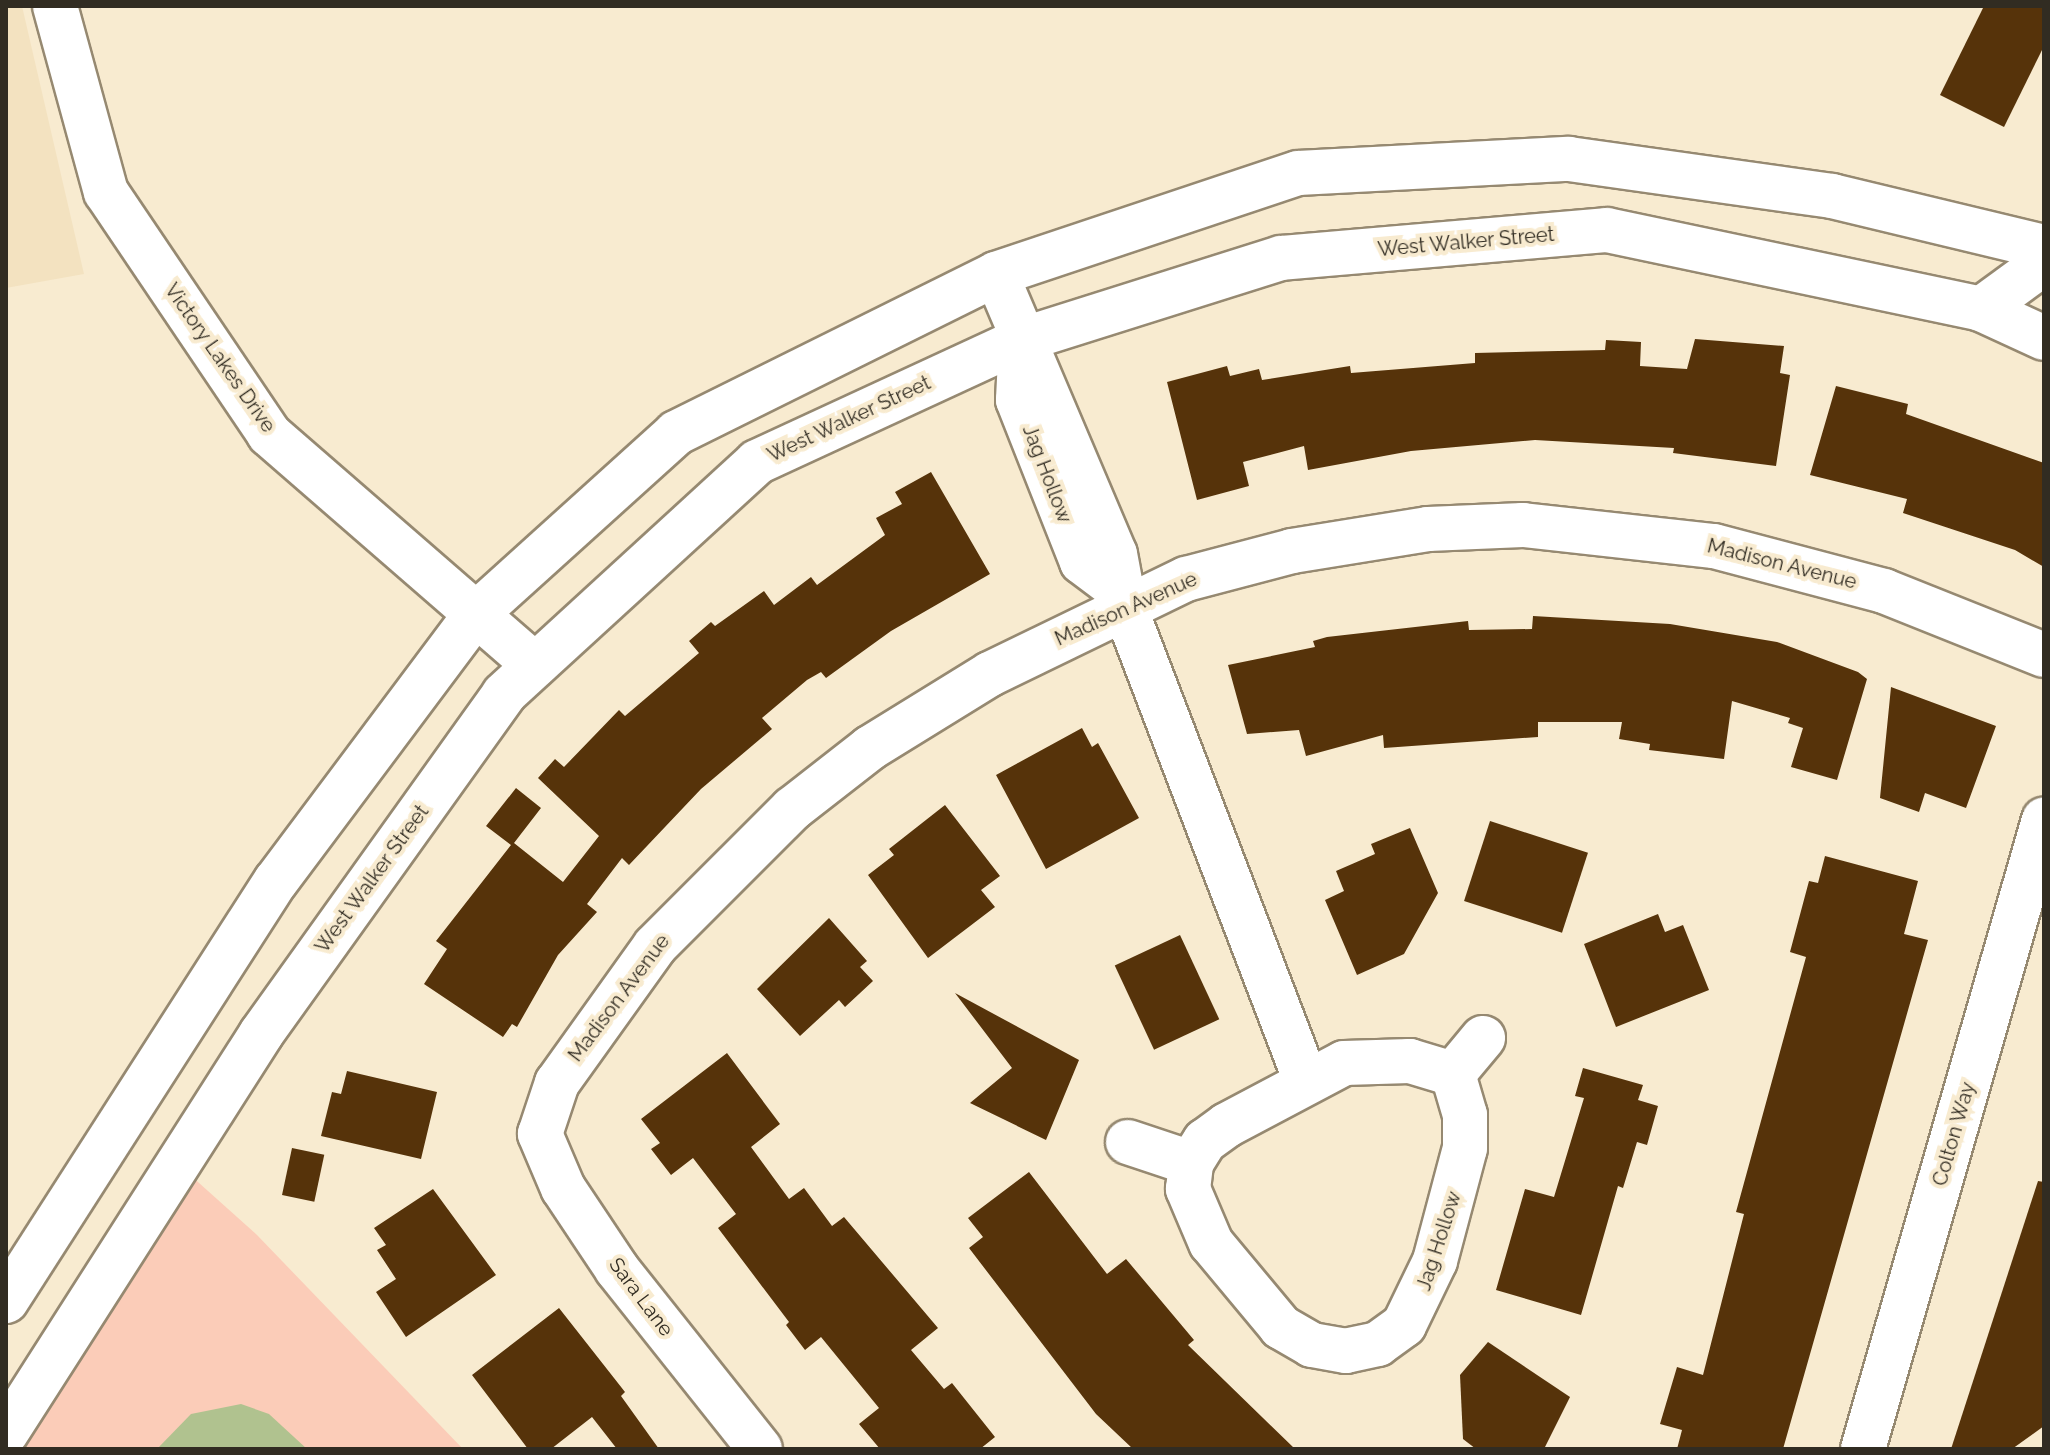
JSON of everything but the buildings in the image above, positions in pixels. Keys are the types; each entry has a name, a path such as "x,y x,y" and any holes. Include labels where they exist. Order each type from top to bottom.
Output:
{"street":[{"name":"Victory Lakes Drive","path":"55,6 106,192 269,434 535,665"},
{"path":"6,1301 276,881 476,614 676,433 996,274 1298,173 1569,159 1832,196 2044,247"},
{"name":"West Walker Street","path":"6,1433 261,1034 504,694 757,462 1021,340 1281,258 1607,230 1981,309 2044,338"},
{"path":"1981,309 2044,263"},
{"name":"Jag Hollow","path":"996,274 1021,340 1049,389 1115,554 1121,598 1306,1081"},
{"name":"Madison Avenue","path":"540,1134 557,1083 655,946 792,809 870,748 1121,598 1292,551 1428,529 1523,525 1668,537 1845,578 2044,655"},
{"name":"Colton Way","path":"1863,1449 2044,820"},
{"path":"1128,1142 1191,1163 1205,1141 1227,1125 1344,1063 1383,1061 1453,1074 1483,1038"},
{"name":"Jag Hollow","path":"1191,1163 1188,1189 1195,1215 1231,1271 1281,1327 1312,1345 1346,1351 1378,1344 1404,1325 1421,1296 1457,1185 1465,1115 1453,1074"},
{"name":"Sara Lane","path":"540,1134 563,1188 625,1280 760,1449"}],"shaded area":[{"path":"6,6 22,6 84,274 6,288"},
{"path":"189,1174 257,1235 463,1449 12,1449"},
{"path":"241,1404 269,1414 307,1449 157,1449 191,1414"}]}
